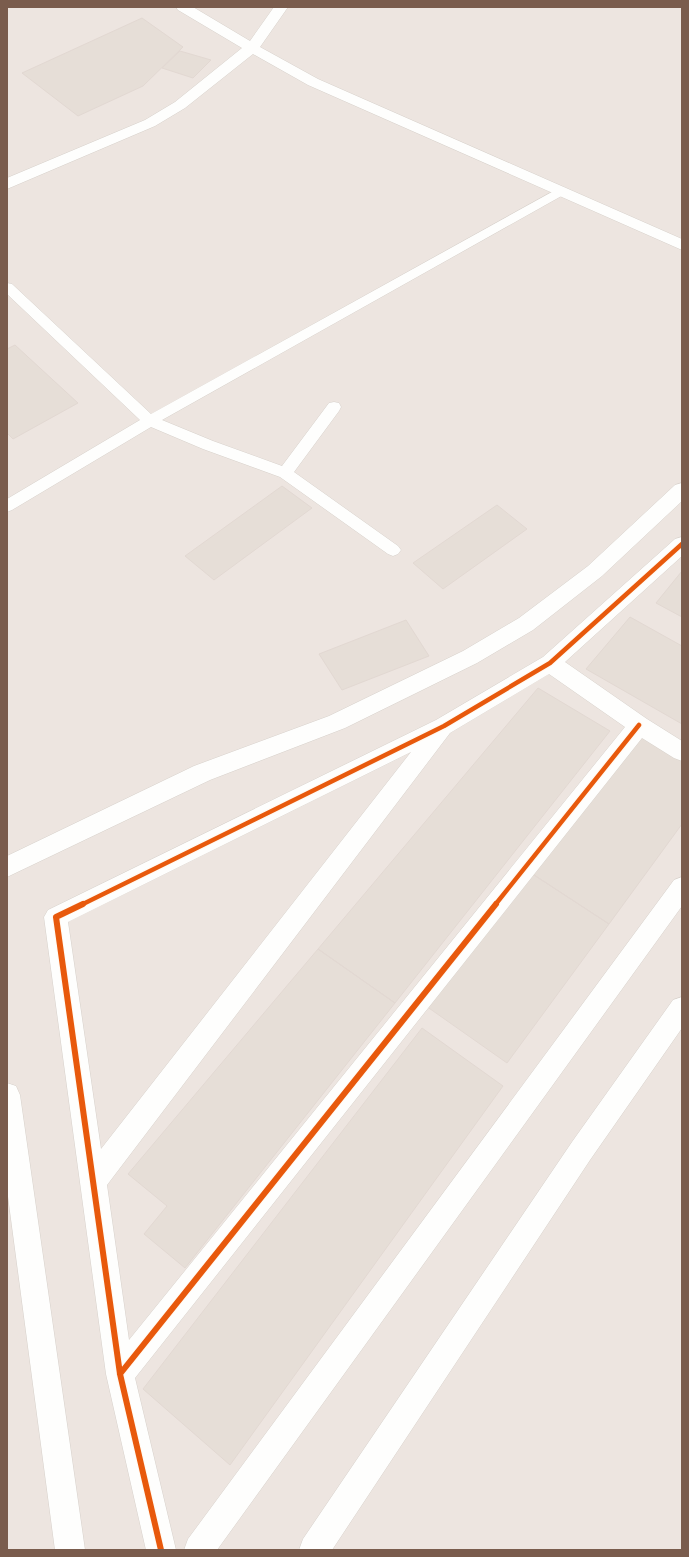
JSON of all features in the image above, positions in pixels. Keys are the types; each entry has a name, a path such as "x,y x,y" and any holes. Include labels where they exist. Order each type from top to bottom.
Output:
{"street":[{"path":"184,7 252,48 313,82 682,245"},
{"path":"7,184 150,123 180,105 252,48 281,7"},
{"path":"7,867 202,773 337,722 470,657 526,624 595,571 682,490"},
{"path":"161,1550 120,1374 56,917 444,726 550,663 682,544"},
{"path":"550,663 639,725 682,752"},
{"path":"120,1374 639,725"},
{"path":"92,1180 444,726"},
{"path":"199,1550 682,887"},
{"path":"314,1550 581,1151 682,1008"},
{"path":"7,1095 70,1550"}],"lane":[{"path":"7,506 150,421 560,191"},
{"path":"7,287 150,421 208,446 285,473 393,550"},
{"path":"285,473 334,407"}],"shaded area":[{"path":"7,7 682,7 682,1550 7,1550"}],"building":[{"path":"142,18 183,47 143,86 78,116 22,73"},
{"path":"180,51 211,60 193,78 162,68"},
{"path":"15,345 78,403 13,439 7,433 7,349"},
{"path":"282,486 312,508 214,580 185,556"},
{"path":"497,505 527,529 443,589 413,563"},
{"path":"682,571 682,617 656,603"},
{"path":"630,617 682,646 682,724 586,669"},
{"path":"406,620 429,656 342,690 319,654"},
{"path":"538,688 610,731 395,1003 318,949"},
{"path":"639,735 682,760 682,824 609,924 531,873"},
{"path":"531,873 609,924 507,1063 426,1006"},
{"path":"318,949 395,1003 185,1268 144,1234 167,1206 128,1174"},
{"path":"422,1028 503,1086 230,1465 143,1389"}],"cycle path":[{"path":"161,1550 120,1374 56,917 444,726 550,663 682,544"},
{"path":"120,1374 639,725"}]}
